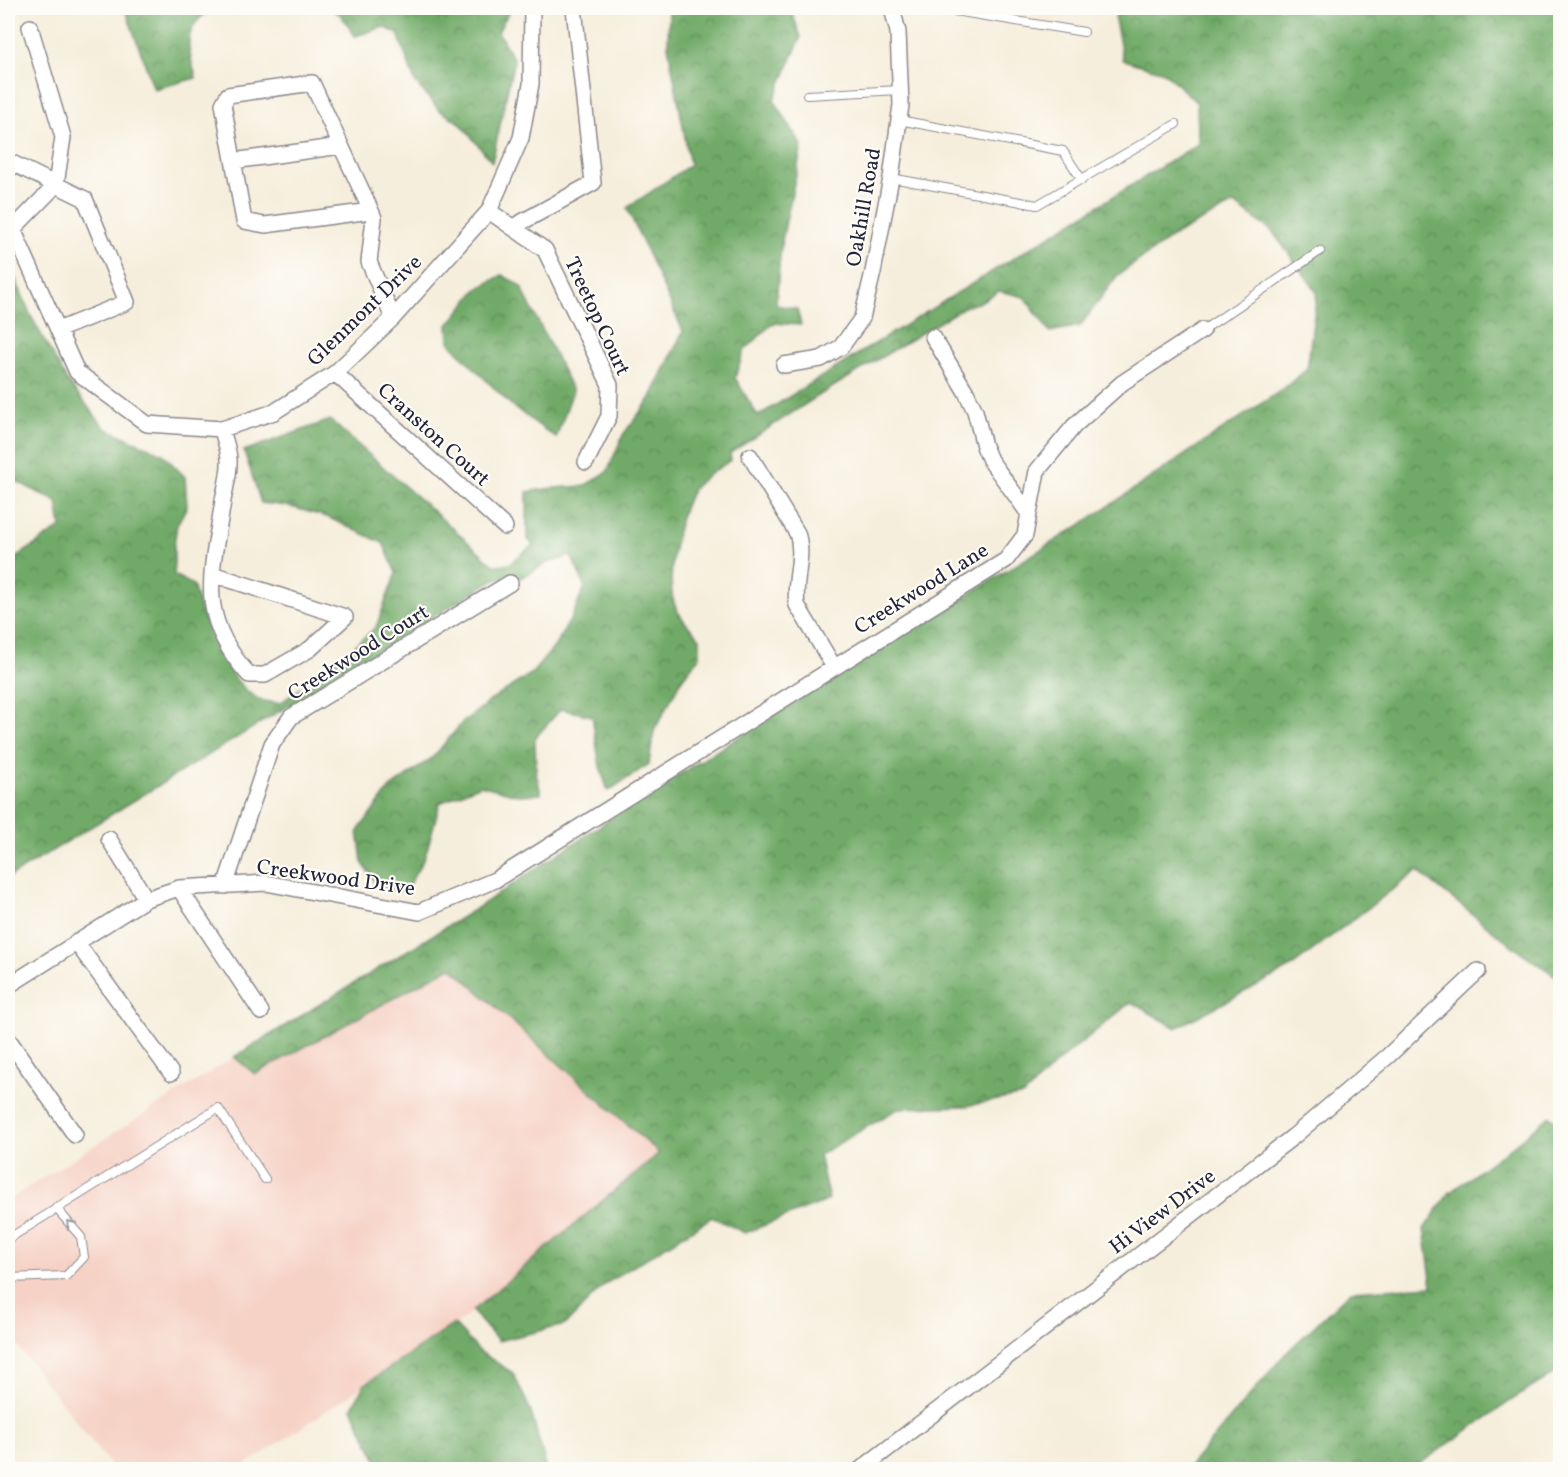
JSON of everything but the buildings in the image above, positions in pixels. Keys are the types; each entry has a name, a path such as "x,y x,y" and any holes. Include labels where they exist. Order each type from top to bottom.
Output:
{"street":[{"name":"Glenmont Drive","path":"9,231 16,236 77,372 147,424 222,429 274,412 335,373 393,318 489,211 520,138 531,84 532,8"},
{"path":"513,227 593,183 574,8"},
{"name":"Oakhill Road","path":"784,365 821,359 841,347 862,318 891,178 898,120 900,90 898,32 891,8"},
{"path":"9,231 56,185 63,137 30,27"},
{"path":"371,211 265,225 244,221 223,104 228,95 312,83 371,211 374,218 369,262 393,318"},
{"path":"233,160 341,146"},
{"path":"8,161 85,199 127,302 58,330"},
{"name":"Treetop Court","path":"489,211 545,250 610,385 609,416 586,462"},
{"name":"Creekwood Lane","path":"834,667 1006,560 1025,535 1037,471 1074,426 1122,384 1203,330"},
{"path":"933,337 975,411 990,460 1029,514"},
{"name":"Cranston Court","path":"335,373 505,526"},
{"path":"212,574 345,617 310,649 265,675 249,675 235,660 217,628 211,600 212,574 229,461 222,429"},
{"path":"750,456 797,533 802,546 795,595 797,605 834,667"},
{"name":"Creekwood Court","path":"225,886 272,744 291,717 510,583"},
{"name":"Creekwood Drive","path":"8,986 146,899 179,888 266,884 419,912 495,880 834,667"},
{"path":"109,839 146,899"},
{"path":"179,888 261,1012"},
{"path":"76,942 171,1073"},
{"name":"Hi View Drive","path":"860,1470 1294,1136 1388,1056 1478,971"},
{"path":"8,1039 75,1135"}],"lane":[{"path":"936,8 1084,32"},
{"path":"807,94 900,90"},
{"path":"898,120 1063,152 1082,180"},
{"path":"891,178 1037,205 1176,124"},
{"path":"1203,330 1320,251"},
{"path":"8,1239 218,1108 265,1179"},
{"path":"8,1278 66,1276 84,1257 81,1237 56,1208"}],"shaded area":[{"path":"451,967 659,1154 462,1320 240,1469 113,1469 8,1334 8,1200 234,1057 256,1074"}],"green space":[{"path":"121,8 219,8 202,16 194,26 189,38 189,49 196,78 154,89 127,14"},
{"path":"330,8 511,8 498,32 514,60 492,162 460,123 439,110 415,82 398,34 384,27 355,36 341,15"},
{"path":"669,8 790,8 801,37 774,100 802,146 781,245 776,305 797,309 801,325 773,323 744,351 735,378 758,416 1198,144 1197,103 1164,72 1123,60 1115,20 1117,8 1560,8 1560,979 1515,948 1417,871 1288,969 1176,1028 1131,1002 1058,1062 1024,1095 966,1106 899,1108 819,1155 829,1200 745,1233 712,1217 605,1284 565,1325 498,1341 472,1311 659,1153 451,967 255,1074 234,1057 477,908 652,791 1077,527 1283,389 1307,369 1317,292 1272,231 1234,204 1178,233 1117,276 1080,326 1050,332 1024,297 999,291 980,302 964,307 730,453 731,460 694,488 688,498 678,528 672,563 672,594 680,614 700,638 700,656 682,679 654,731 649,764 608,791 600,767 592,716 561,709 535,738 536,773 541,794 517,795 480,785 440,803 425,857 405,892 377,886 362,862 358,831 390,788 433,757 461,724 488,702 532,673 555,646 572,617 585,586 571,556 547,563 519,579 495,579 8,878 8,563 61,527 57,502 8,477 8,261 31,316 68,382 105,428 163,454 185,477 187,506 177,525 174,575 193,585 216,648 235,678 257,698 280,703 331,666 376,627 396,573 383,543 327,517 287,506 261,503 244,451 330,420 494,565 509,564 533,545 527,538 527,492 584,486 607,472 623,435 650,399 683,331 627,208 690,165 668,46"},
{"path":"502,275 520,285 573,391 556,438 511,405 449,342 448,325 477,289"},
{"path":"1550,1116 1560,1124 1560,1370 1412,1469 1187,1469 1285,1354 1351,1291 1432,1286 1424,1229 1449,1193"},
{"path":"454,1324 480,1352 513,1373 530,1409 547,1469 381,1469 352,1408 364,1385"}]}
